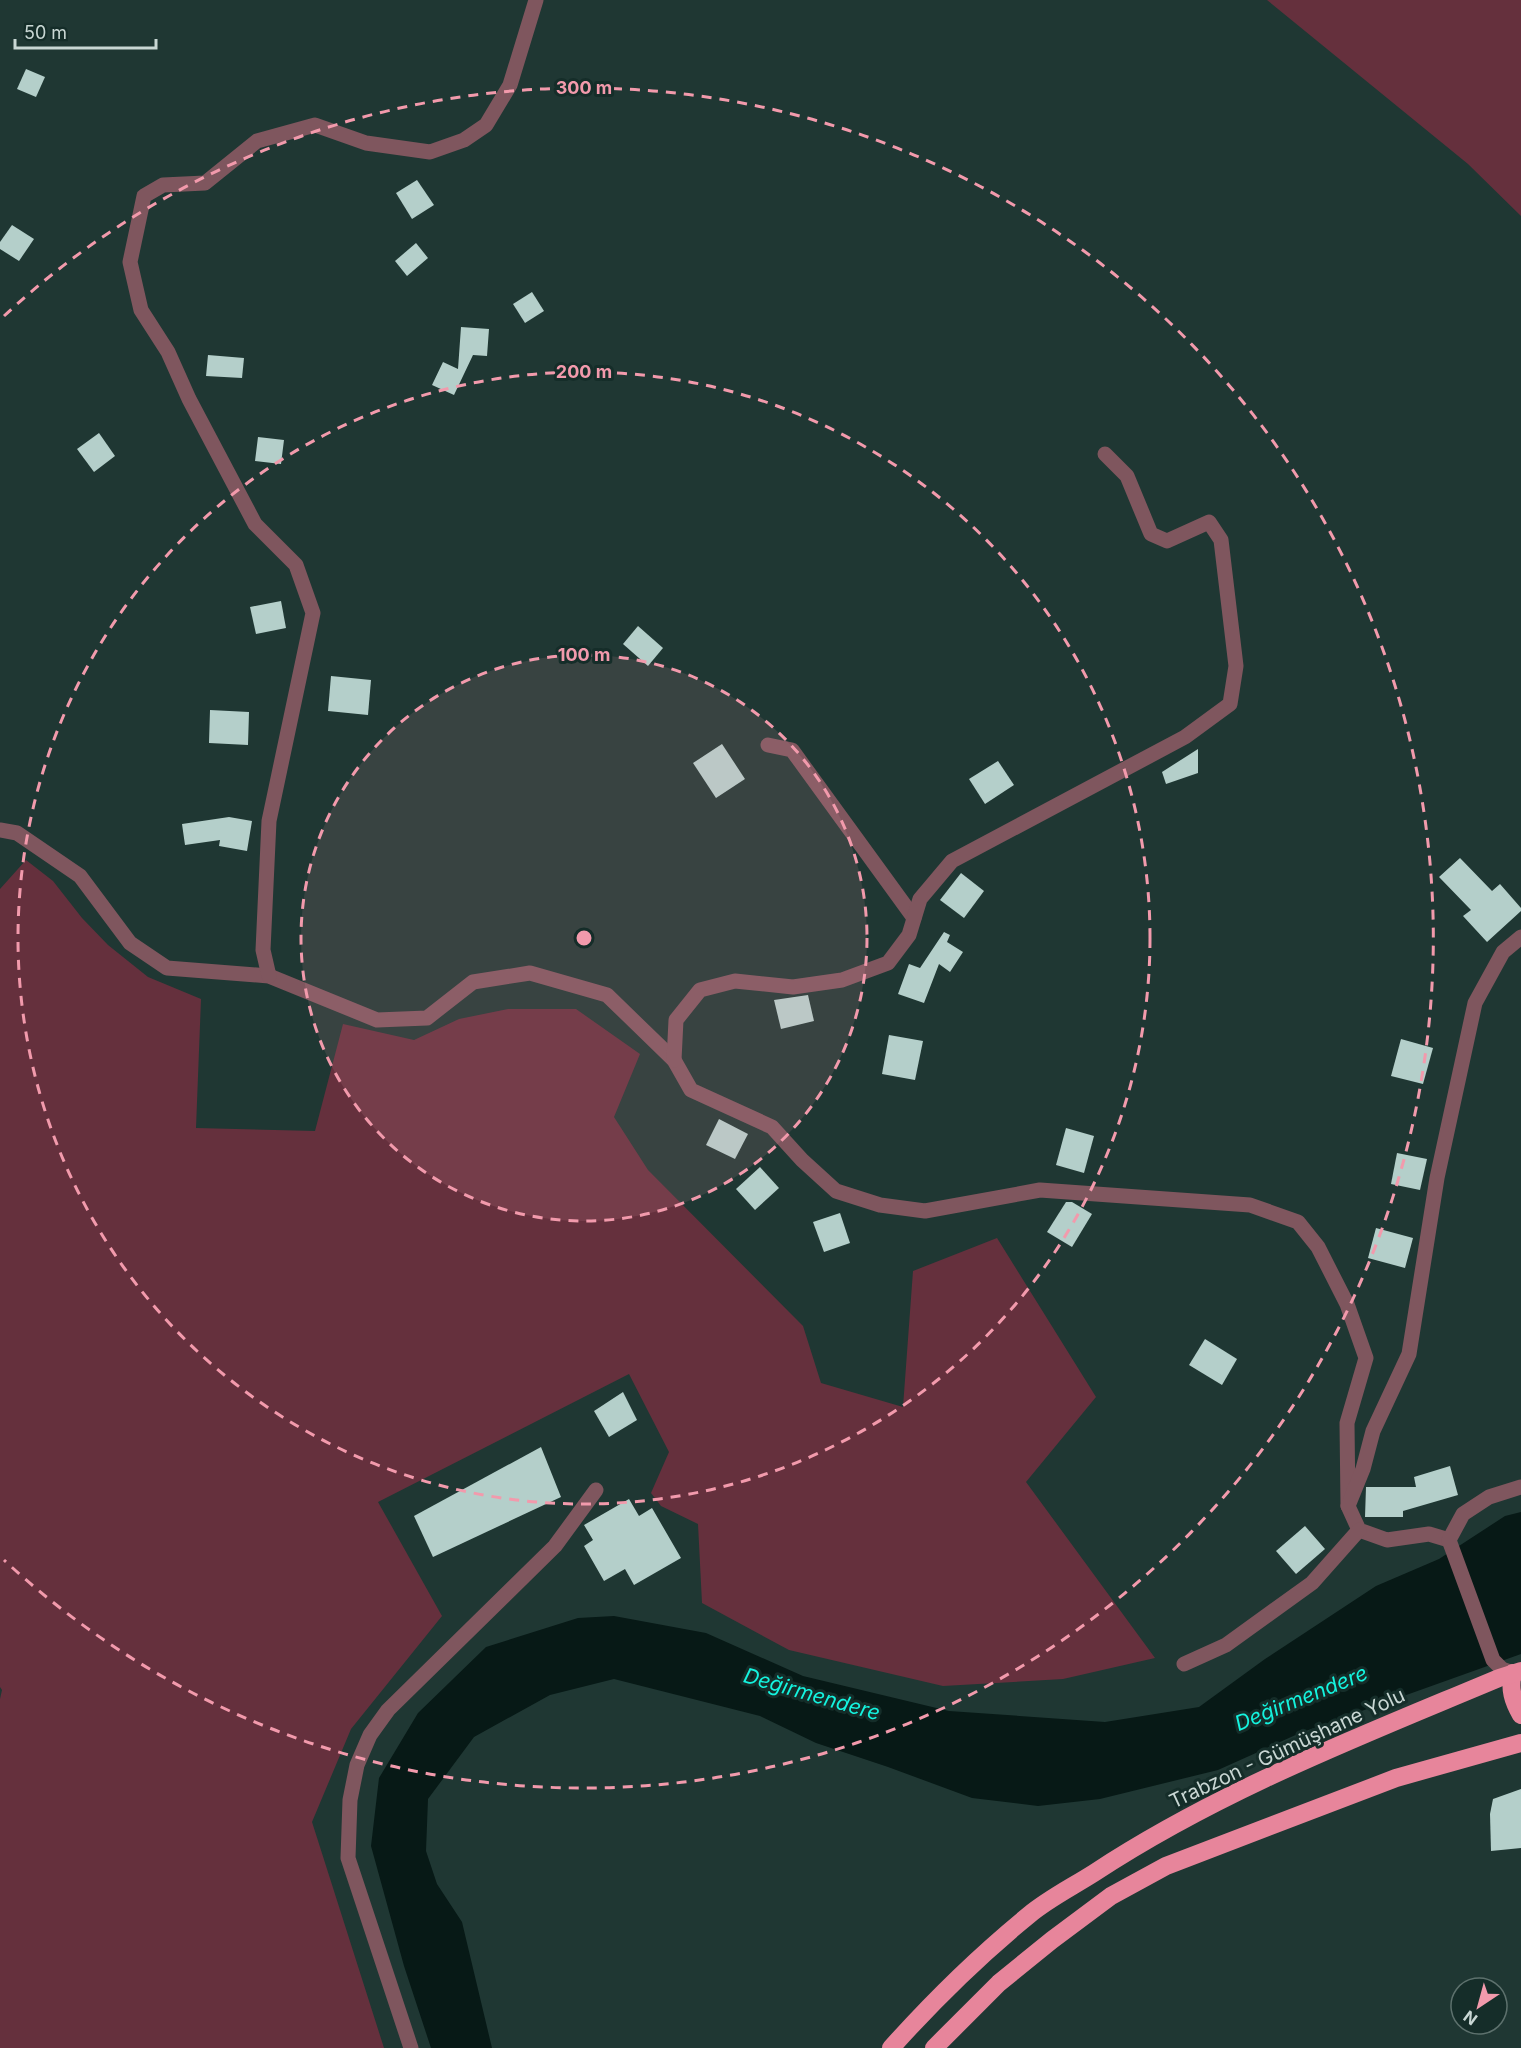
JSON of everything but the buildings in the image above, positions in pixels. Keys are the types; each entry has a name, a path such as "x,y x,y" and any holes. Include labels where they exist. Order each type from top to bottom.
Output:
{"highway":[{"path":"1517,1672 1510,1684 1521,1715"},
{"name":"Trabzon - Gümüşhane Yolu","path":"891,2048 929,2006 1030,1914 1149,1838 1234,1793 1325,1751 1517,1672"},
{"path":"934,2048 999,1983 1052,1940 1111,1896 1166,1866 1396,1778 1521,1743"}],"street":[{"path":"268,976 263,950 269,821 313,613 296,565 255,524 189,399 168,352 141,310 130,262 144,196 163,185 205,183 257,141 315,125 366,143 430,152 464,140 486,125 510,85 536,0"},
{"path":"674,1060 676,1020 700,990 735,981 793,987 842,980 888,963 909,935 920,899 952,861 1185,737 1230,704 1236,666 1221,540 1209,522 1167,541 1151,534 1127,477 1105,454"},
{"path":"768,745 792,750 914,918"},
{"path":"0,830 17,833 80,876 130,944 167,968 268,976 377,1020 427,1018 473,982 530,973 607,995 674,1060 691,1090 772,1127 802,1160 836,1191 880,1205 925,1211 1040,1190 1250,1205 1298,1222 1318,1247 1347,1304 1366,1358 1347,1423 1348,1506 1359,1530 1387,1540 1429,1534 1449,1540"},
{"path":"1348,1506 1363,1469 1373,1431 1409,1354 1437,1178 1475,1004 1503,952 1521,937"},
{"path":"1449,1540 1464,1514 1489,1497 1521,1487"},
{"path":"411,2048 348,1858 350,1800 357,1765 370,1735 388,1710 555,1546 596,1490"},
{"path":"1184,1664 1226,1645 1312,1583 1359,1530"},
{"path":"1449,1540 1493,1660 1502,1669 1517,1672"}],"shaded area":[{"path":"1267,0 1521,0 1521,216 1468,164"},
{"path":"26,860 53,881 82,918 108,945 148,977 201,999 196,1128 315,1131 343,1024 414,1040 459,1019 508,1009 576,1009 640,1054 614,1117 648,1170 803,1326 821,1383 903,1407 913,1271 997,1238 1096,1397 1026,1482 1155,1658 1063,1679 943,1686 789,1650 702,1603 698,1524 661,1506 651,1493 669,1452 629,1374 378,1502 442,1616 351,1729 312,1822 384,2048 0,2048 0,1699 2,1690 0,1687 0,889"}],"water":[{"name":"Değirmendere","path":"1521,1512 1521,1654 1300,1733 1218,1770 1100,1799 1038,1806 972,1798 816,1743 760,1716 614,1679 550,1695 474,1737 428,1799 426,1851 437,1884 462,1922 492,2048 431,2048 404,1966 371,1846 379,1778 418,1713 486,1647 578,1618 614,1616 706,1633 803,1676 949,1711 1105,1722 1199,1707 1265,1659 1376,1586 1439,1559 1505,1516"}]}
